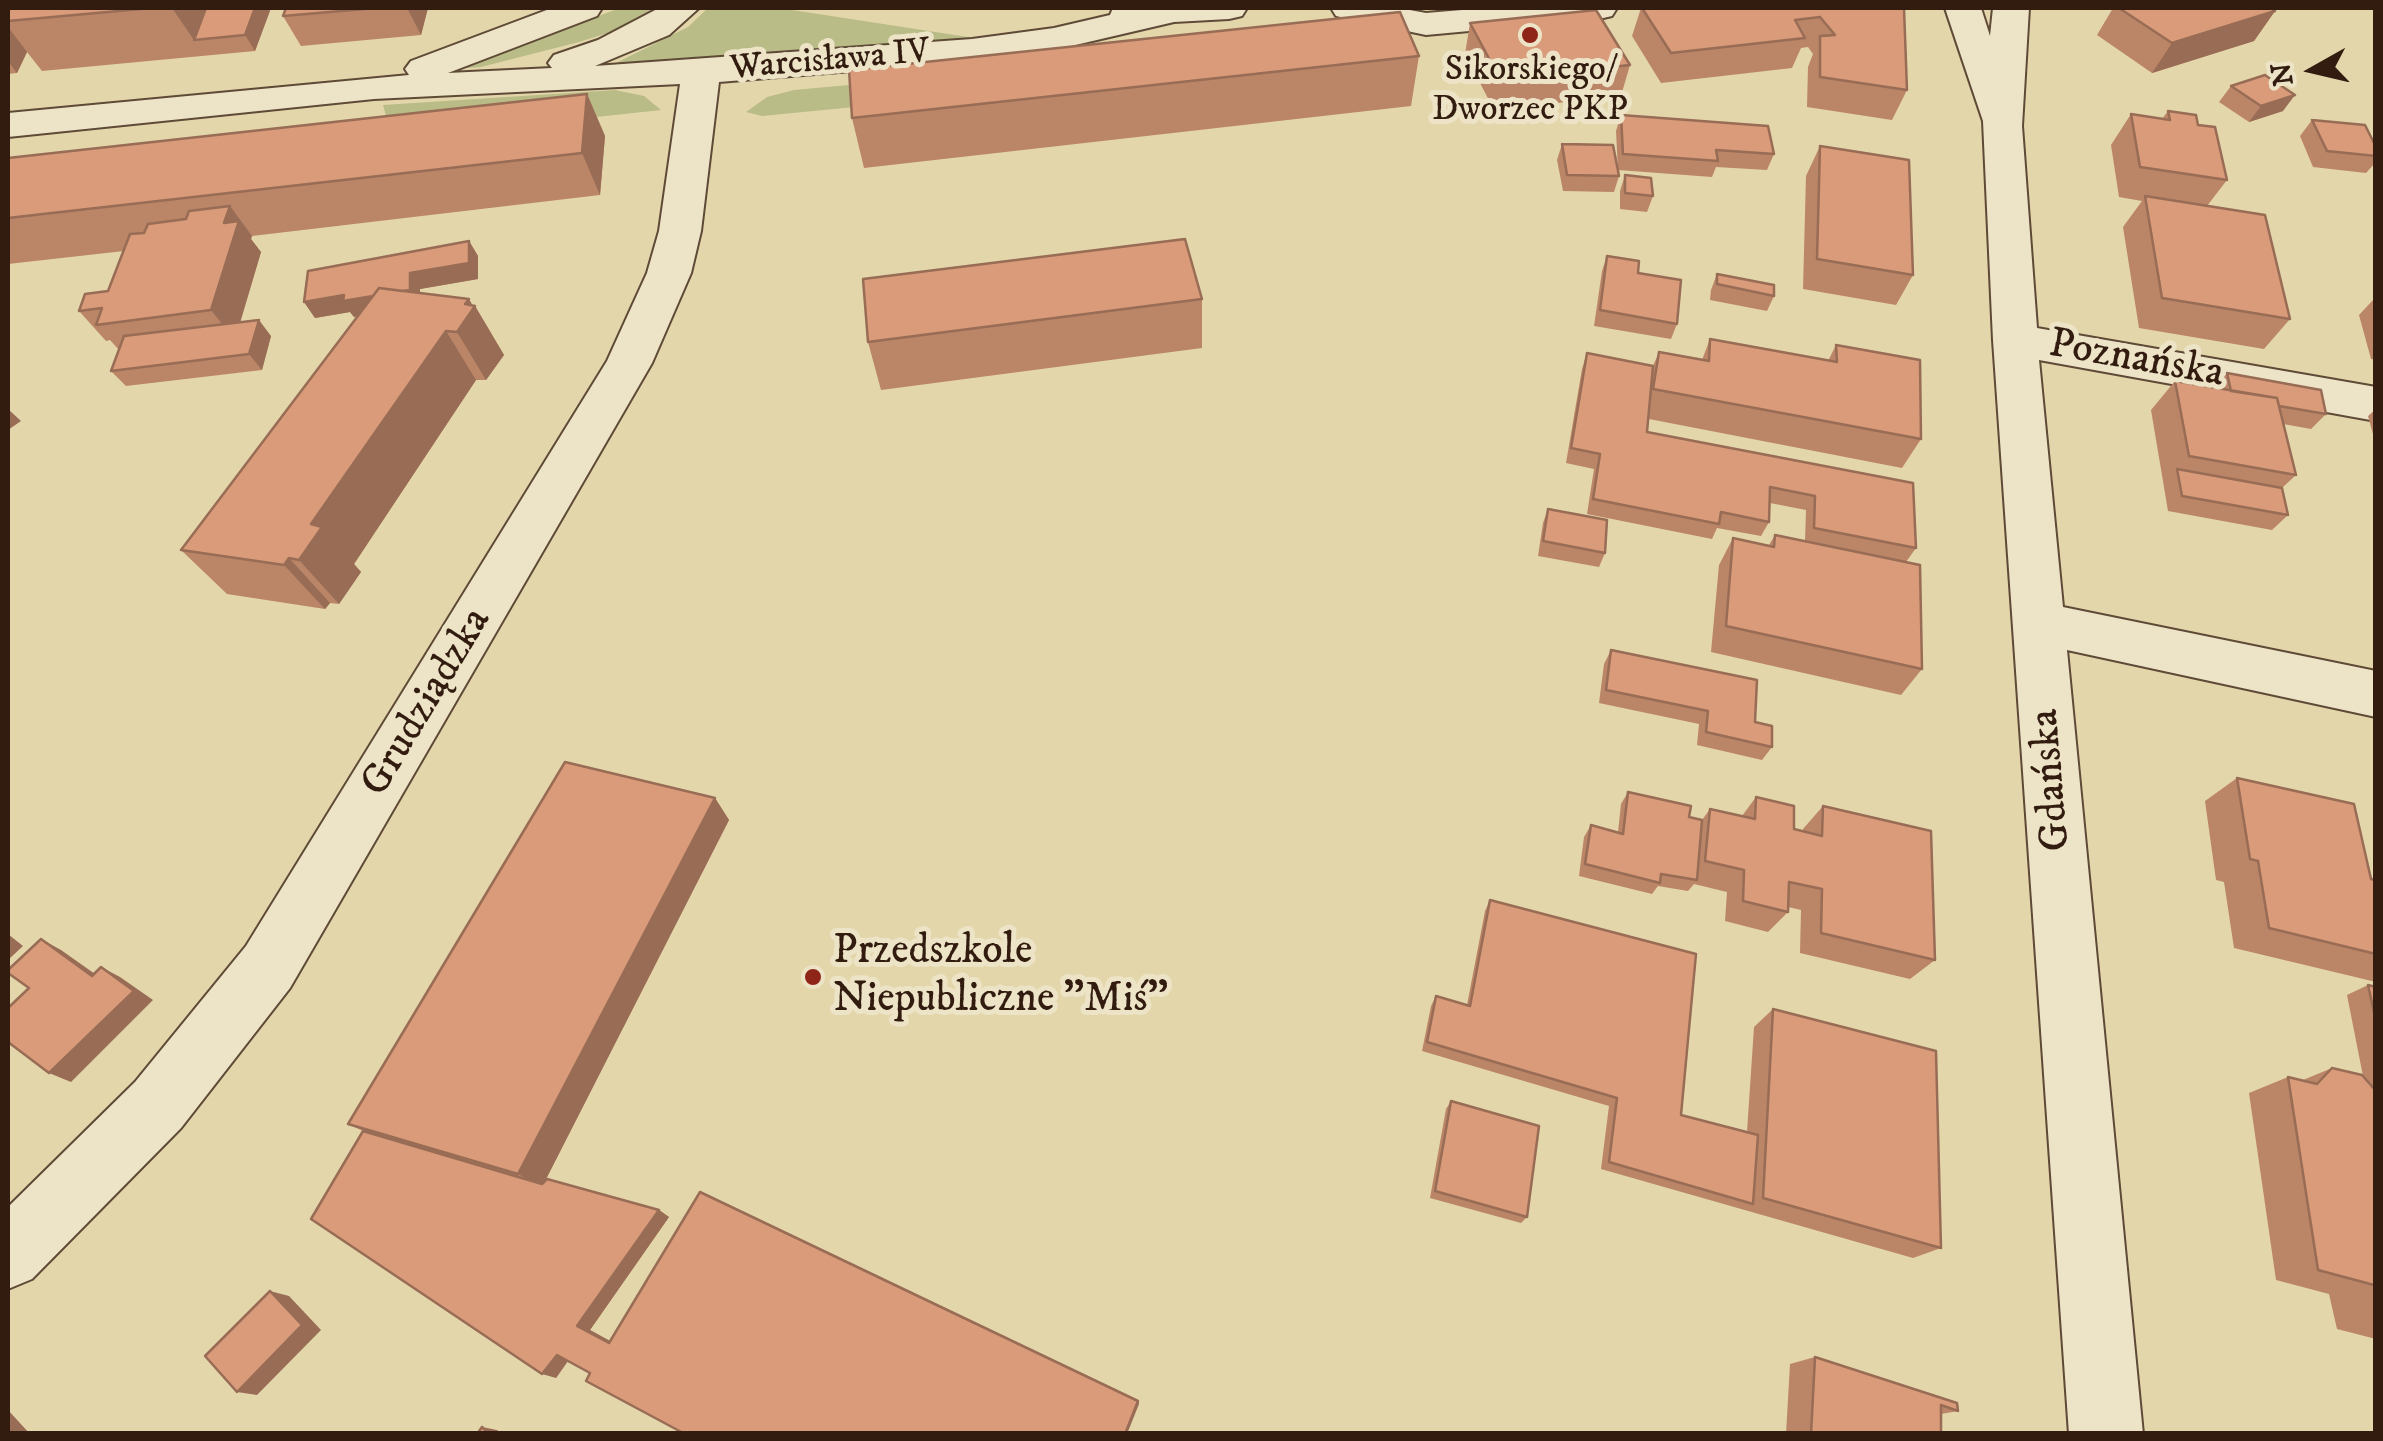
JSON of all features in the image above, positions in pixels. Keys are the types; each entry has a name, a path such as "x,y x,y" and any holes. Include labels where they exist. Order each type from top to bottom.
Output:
{"street":[{"name":"Warcisława IV","path":"374,88 544,17 584,8"},
{"name":"Warcisława IV","path":"496,82 611,48 656,27 681,8"},
{"path":"1031,8 1161,14 1228,8"},
{"path":"1349,8 1426,24 1599,8"},
{"name":"Gdańska","path":"1963,8 2002,126"},
{"name":"Gdańska","path":"2012,8 2002,126 2015,340 2106,1434"},
{"name":"Warcisława IV","path":"8,125 374,88 702,72 972,50 1054,39 1161,14"},
{"name":"Grudziądzka","path":"8,1255 158,1105 268,968 620,380 657,302 680,231 702,72"},
{"name":"Poznańska","path":"2015,340 2376,404"},
{"path":"2040,623 2376,694"}],"green space":[{"path":"620,8 654,8 611,32 579,42 481,67 442,70 521,45"},
{"path":"708,8 779,8 981,39 612,65 688,27"},
{"path":"1297,44 1410,53 762,116 746,112 767,97 794,90"},
{"path":"615,90 644,96 661,110 413,137 390,131 383,105"}],"building":[{"path":"10,8 152,8 8,21"},
{"path":"206,8 255,8 245,35 194,40"},
{"path":"286,8 376,8 283,16"},
{"path":"1642,8 1904,8 1907,90 1820,77 1820,36 1835,35 1820,17 1795,20 1805,38 1671,53"},
{"path":"2119,8 2270,8 2275,11 2172,43"},
{"path":"1596,10 1630,65 1500,79 1470,23"},
{"path":"1400,12 1419,56 852,118 849,70"},
{"path":"2265,75 2295,95 2261,106 2231,86"},
{"path":"587,94 582,153 8,218 8,158"},
{"path":"2168,111 2196,115 2198,125 2215,127 2227,180 2140,167 2131,114 2170,120"},
{"path":"1621,115 1768,126 1774,154 1716,150 1718,161 1623,154"},
{"path":"2312,120 2365,125 2376,147 2376,156 2327,151"},
{"path":"1562,144 1613,145 1619,176 1567,175"},
{"path":"1820,146 1909,160 1913,275 1817,259"},
{"path":"1625,175 1651,178 1653,196 1625,193"},
{"path":"2145,196 2265,215 2290,319 2162,298"},
{"path":"230,206 224,223 239,221 211,310 96,325 102,308 79,311 85,294 108,291 130,234 144,233 148,224 186,219 189,211"},
{"path":"1185,239 1202,299 868,342 863,279"},
{"path":"469,241 469,263 410,273 410,290 379,288 373,296 343,301 344,295 304,302 308,271"},
{"path":"1607,256 1639,261 1638,273 1681,280 1677,324 1600,310"},
{"path":"1717,274 1774,285 1774,296 1717,284"},
{"path":"379,288 469,299 465,304 475,306 457,332 446,331 311,524 322,527 299,560 289,558 284,565 181,550"},
{"path":"259,320 249,354 111,371 124,336"},
{"path":"1710,339 1837,362 1836,345 1920,360 1921,439 1653,389 1659,352 1709,361"},
{"path":"1587,353 1653,366 1647,432 1913,483 1916,548 1814,528 1815,496 1770,487 1769,522 1721,512 1719,524 1593,499 1600,454 1571,448"},
{"path":"2227,373 2321,390 2326,414 2279,406 2277,398 2231,391"},
{"path":"2175,381 2277,398 2296,475 2189,456"},
{"path":"2177,469 2282,488 2288,515 2182,496"},
{"path":"1548,509 1607,520 1605,553 1543,541"},
{"path":"1775,535 1920,565 1922,669 1726,626 1733,538 1774,547"},
{"path":"1611,650 1757,680 1755,722 1772,726 1772,747 1706,732 1708,711 1606,690"},
{"path":"565,762 715,798 518,1174 348,1124"},
{"path":"2237,778 2354,804 2371,879 2376,880 2376,954 2269,928 2258,861 2250,859"},
{"path":"1628,792 1691,806 1689,817 1702,820 1697,880 1661,874 1660,883 1585,864 1591,825 1623,834"},
{"path":"1756,797 1794,806 1794,829 1822,836 1823,806 1931,831 1935,960 1821,933 1822,889 1789,882 1788,912 1743,901 1744,870 1705,861 1710,809 1755,819"},
{"path":"1490,900 1696,954 1681,1115 1758,1135 1753,1204 1609,1162 1617,1098 1427,1042 1436,996 1470,1006"},
{"path":"41,939 92,976 101,967 134,991 49,1073 8,1042 8,1008 29,988 8,970"},
{"path":"2368,985 2376,987 2376,1021"},
{"path":"1773,1009 1936,1051 1941,1248 1763,1198"},
{"path":"2332,1068 2362,1075 2376,1091 2376,1292 2374,1285 2318,1270 2288,1077 2317,1084"},
{"path":"1451,1101 1539,1126 1527,1217 1435,1191"},
{"path":"363,1131 542,1184 547,1179 659,1210 577,1326 609,1343 700,1192 1138,1401 1125,1434 685,1434 586,1381 590,1373 557,1355 542,1374 311,1219"},
{"path":"270,1291 302,1325 237,1392 205,1356"},
{"path":"1815,1357 1957,1403 1958,1411 1941,1405 1941,1434 1811,1434"}],"place":[{"name":"Sikorskiego/ Dworzec PKP","path":"1530,35"},
{"name":"Przedszkole Niepubliczne \"Miś\"","path":"813,977"}]}
